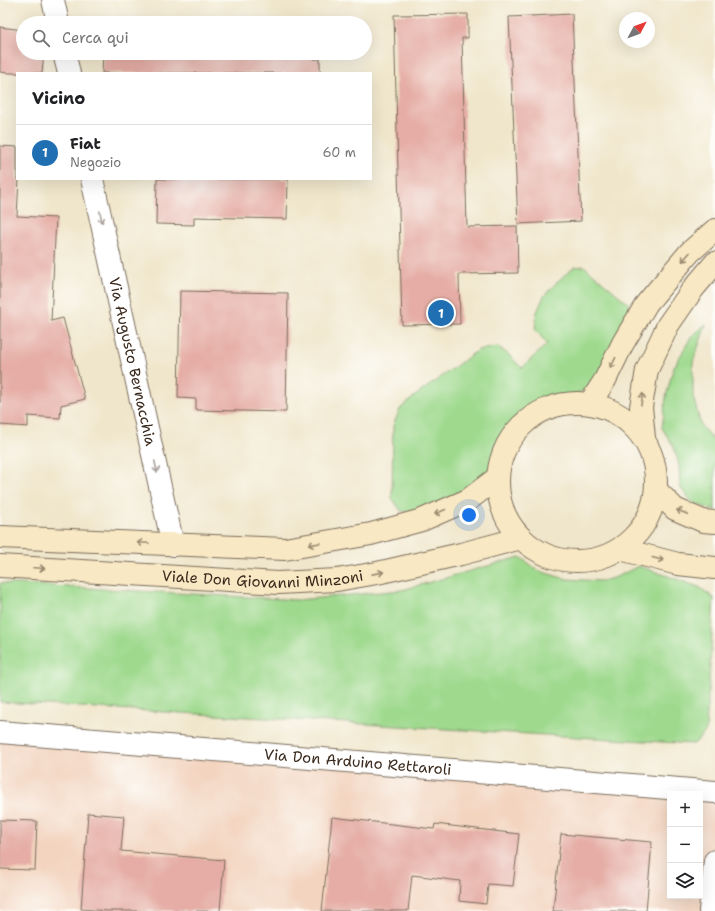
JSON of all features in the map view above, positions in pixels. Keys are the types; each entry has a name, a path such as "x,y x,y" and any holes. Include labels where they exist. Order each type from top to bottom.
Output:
{"main road":[{"path":"590,403 605,380 623,343 647,303 690,252 715,230"},
{"path":"644,438 621,415 590,403 563,403 538,412 517,429 503,452 497,478 498,494 510,525 521,538 542,554 568,561 595,559 620,549 634,538 645,524 652,507 656,490 654,463 644,438 641,407 647,370 668,326 693,289 715,263"},
{"name":"Viale Don Giovanni Minzoni","path":"0,537 285,549 372,534 422,520 468,500 497,478"},
{"path":"656,490 675,509 703,521 715,522"},
{"name":"Viale Don Giovanni Minzoni","path":"0,566 278,583 337,580 377,573 461,554 521,538"},
{"path":"620,549 678,564 715,568"}],"street":[{"path":"53,0 56,16"},
{"path":"66,60 69,72"},
{"name":"Via Augusto Bernacchia","path":"92,180 173,544"},
{"name":"Via Don Arduino Rettaroli","path":"0,732 715,792"},
{"path":"710,911 715,862"}],"shaded area":[{"path":"0,732 715,792 715,911 0,911"}],"green space":[{"path":"584,266 630,305 631,314 591,388 575,394 541,400 517,417 498,447 490,476 419,513 401,511 392,498 393,426 400,409 415,396 478,350 498,347 509,355 522,368 547,344 535,329 537,312 544,296 574,267"},
{"path":"706,324 693,362 693,396 701,426 715,442 715,511 692,502 680,487 679,465 674,447 662,428 666,397 673,369 691,337"},
{"path":"520,557 539,571 566,579 602,581 614,578 639,566 699,587 714,598 706,731 694,744 0,702 0,583 298,600 402,590"}],"building":[{"path":"468,14 468,38 462,38 467,227 517,226 518,273 459,274 460,324 402,325 394,15"},
{"path":"572,14 581,221 518,224 509,17"},
{"path":"0,27 16,29 16,60 43,60 42,72 0,72"},
{"path":"103,60 320,60 320,72 102,72"},
{"path":"0,146 16,147 16,180 19,180 17,216 56,218 51,321 63,318 85,399 61,405 60,418 28,416 28,427 0,425"},
{"path":"157,180 288,180 287,219 194,217 194,225 156,224"},
{"path":"180,291 288,293 286,412 196,410 196,399 178,398"},
{"path":"88,813 124,816 121,851 224,860 220,911 108,911 81,909"},
{"path":"332,817 434,829 435,824 519,834 513,886 488,884 486,904 459,901 460,881 412,875 408,911 322,911"},
{"path":"0,820 37,821 35,870 0,869"},
{"path":"561,834 652,842 646,911 553,911"}],"place":[{"name":"Fiat","path":"441,313"}]}
